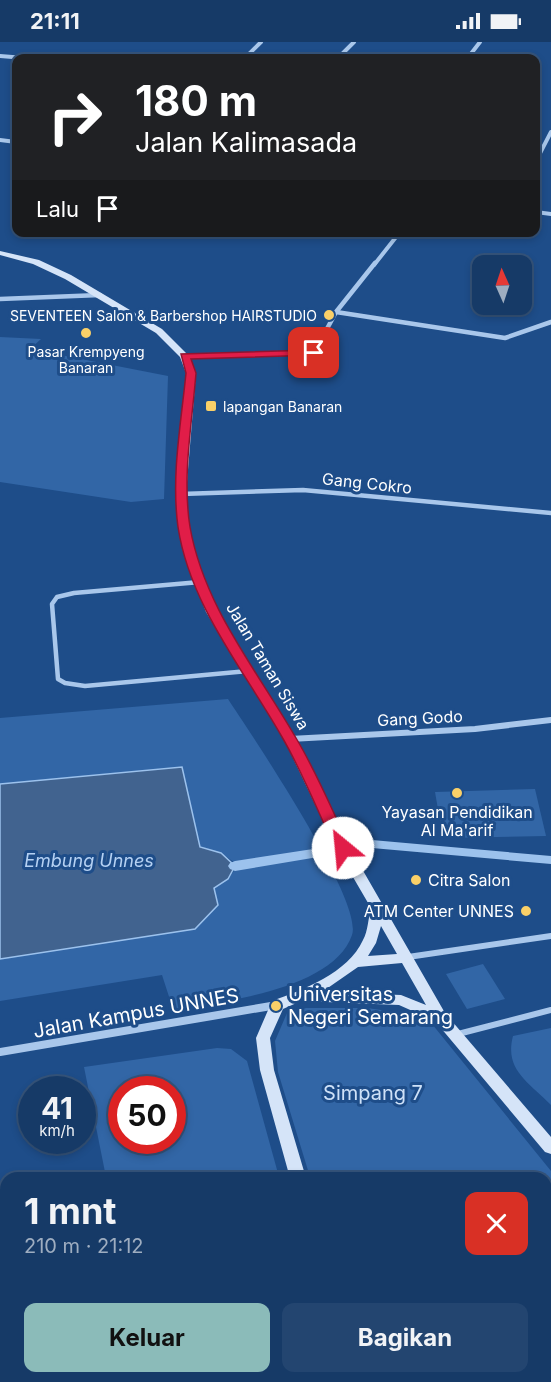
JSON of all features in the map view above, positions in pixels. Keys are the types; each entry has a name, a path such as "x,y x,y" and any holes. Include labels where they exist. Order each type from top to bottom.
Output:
{"main road":[{"path":"0,253 36,262 68,276 159,330 184,356"},
{"name":"Jalan Taman Siswa","path":"184,356 191,373 180,494 185,529 200,582 212,612 290,739 327,819 440,1017 550,1146"},
{"name":"Jalan Taman Siswa","path":"277,1005 303,996 356,962 369,942 378,907"},
{"path":"356,962 405,958"},
{"name":"Jalan Taman Siswa","path":"303,996 401,1000 440,1017"},
{"path":"277,1005 263,1038 267,1070 296,1172"}],"street":[{"path":"249,54 261,42"},
{"path":"342,54 354,42"},
{"path":"471,54 480,42"},
{"path":"541,153 551,132"},
{"path":"184,356 306,355 314,353 336,312 396,237"},
{"path":"0,299 100,295"},
{"path":"336,312 505,338 513,338 535,324 551,322"},
{"name":"Gang Cokro","path":"180,494 245,490 303,490 551,513"},
{"name":"Gang Godo","path":"290,739 475,729 551,720"},
{"name":"Jalan Kampus UNNES","path":"0,1052 277,1005"}],"lane":[{"path":"200,582 74,593 57,597 52,604 58,679 65,684 85,686 248,671"},
{"path":"405,958 551,936"},
{"path":"455,1035 500,1021 551,1010"}],"green space":[{"path":"0,337 41,339 30,349 168,376 164,499 131,502 0,482"},
{"path":"228,699 281,780 341,889 351,917 352,935 341,953 323,968 300,981 274,990 173,1009 162,975 0,1001 0,959 214,888 228,879 238,865 221,853 200,847 182,767 0,784 0,718"},
{"path":"535,789 546,836 443,838 435,792"},
{"path":"483,964 505,999 467,1009 446,974"},
{"name":"Simpang 7","path":"306,1008 367,1008 402,1013 432,1024 551,1172 308,1172 278,1072 275,1041 287,1013"},
{"path":"551,1028 551,1105 520,1075 512,1058 511,1048 513,1036"},
{"path":"217,1048 231,1049 247,1061 278,1172 105,1172 96,1127 96,1076 86,1076 84,1067"}],"water":[{"name":"Embung Unnes","path":"182,767 200,847 221,853 235,866 228,879 214,888 218,905 195,929 0,959 0,784"}],"waterway":[{"path":"235,866 372,844 551,860"}],"place":[{"name":"SEVENTEEN Salon & Barbershop HAIRSTUDIO","path":"329,315"},
{"name":"Pasar Krempyeng Banaran","path":"86,333"},
{"name":"lapangan Banaran","path":"211,406"},
{"name":"Yayasan Pendidikan Al Ma'arif","path":"457,793"},
{"name":"Citra Salon","path":"416,880"},
{"name":"ATM Center UNNES","path":"526,911"},
{"name":"Universitas Negeri Semarang","path":"276,1006"}],"route":[{"path":"314,353 306,355 184,356 191,373 180,494 193,564 212,612 290,739 343,848"}]}
